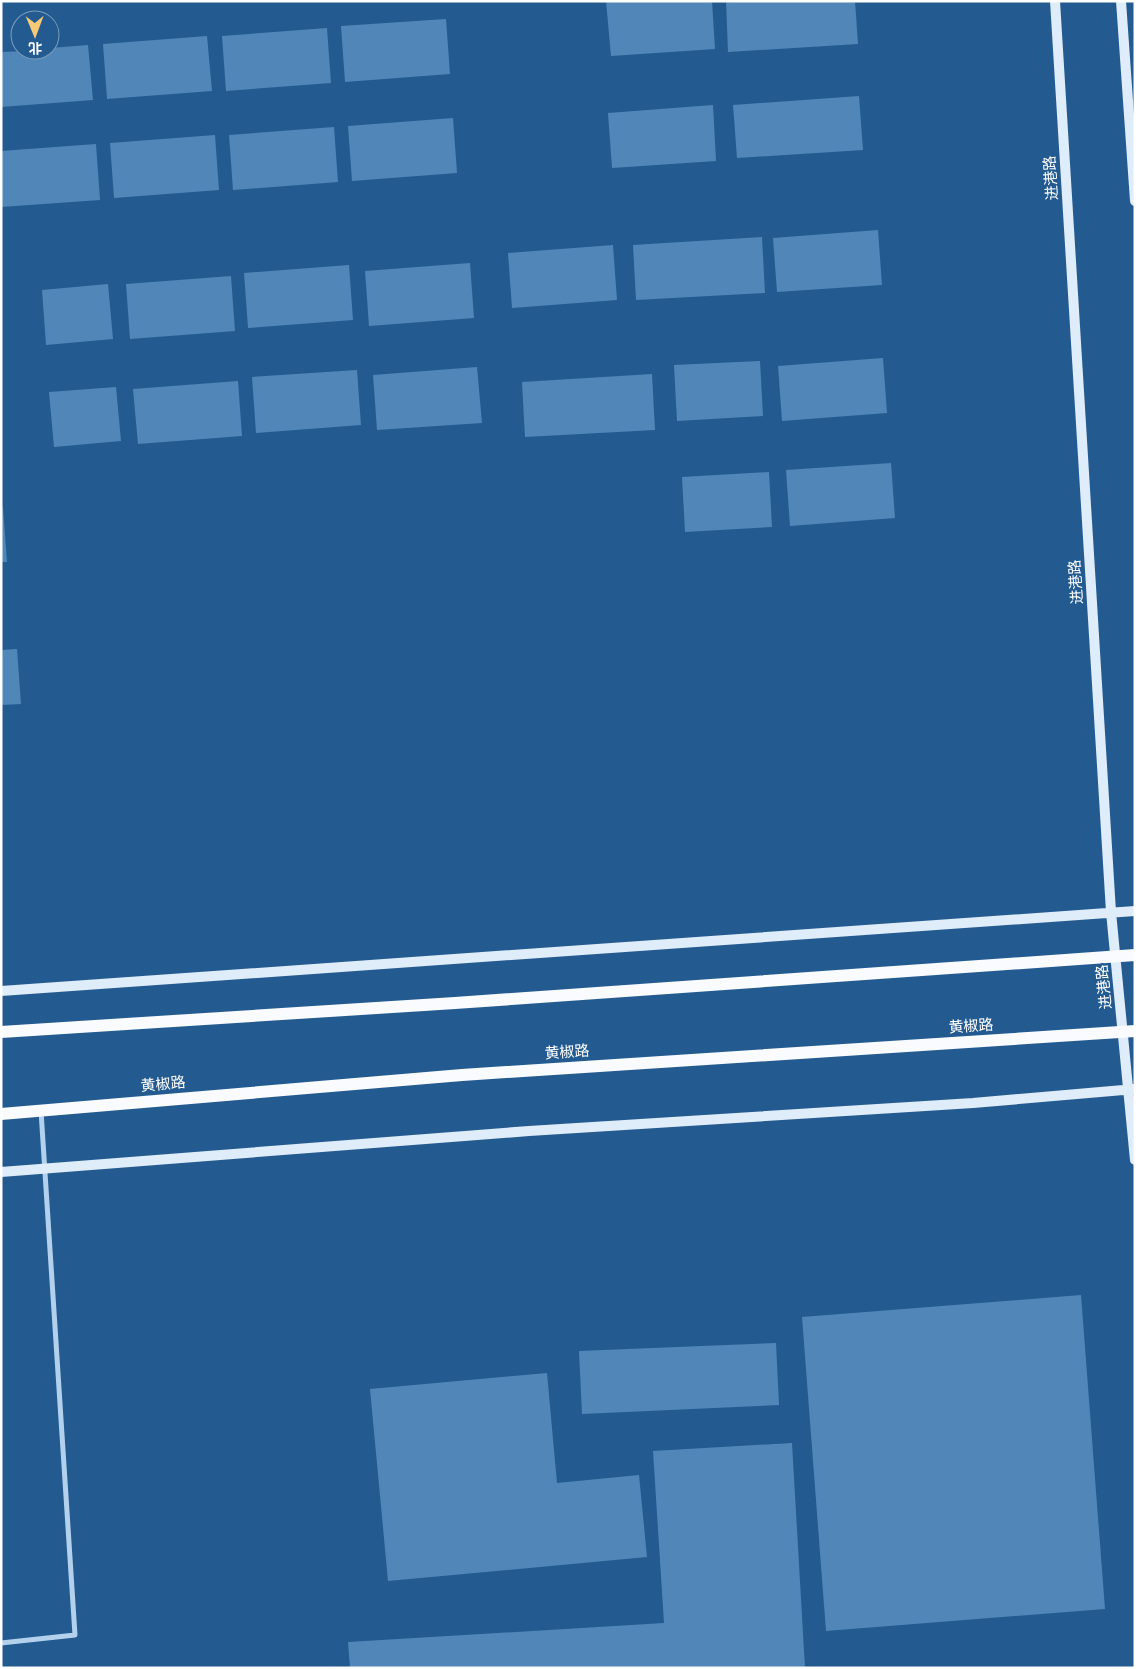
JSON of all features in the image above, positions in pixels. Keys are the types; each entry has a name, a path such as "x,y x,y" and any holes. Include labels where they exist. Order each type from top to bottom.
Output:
{"main road":[{"name":"进港路","path":"1055,1 1111,912 1116,956 1129,1032 1135,1160"},
{"path":"1121,1 1135,201"},
{"path":"1,991 1135,910"},
{"path":"1,1032 456,1003 1135,955"},
{"name":"黄椒路","path":"1,1114 472,1074 1129,1032"},
{"path":"1,1172 529,1131 973,1103 1132,1089"}],"street":[{"path":"1,1643 75,1635 40,1111"}],"building":[{"path":"606,1 712,1 715,49 611,56"},
{"path":"726,1 855,1 858,44 728,52"},
{"path":"446,19 450,74 345,82 341,26"},
{"path":"327,28 331,83 226,91 222,36"},
{"path":"207,36 212,91 107,99 103,44"},
{"path":"88,45 93,100 1,107 1,52 10,52 10,60 60,60 60,47"},
{"path":"859,96 863,150 737,158 733,105"},
{"path":"713,105 716,161 612,168 608,113"},
{"path":"453,118 457,173 352,181 348,126"},
{"path":"334,127 338,182 233,190 229,135"},
{"path":"215,135 219,190 114,198 110,143"},
{"path":"96,144 100,200 1,207 1,151"},
{"path":"878,230 882,285 777,292 773,238"},
{"path":"762,237 765,293 636,300 633,245"},
{"path":"613,245 617,300 512,308 508,253"},
{"path":"470,263 474,318 369,326 365,271"},
{"path":"349,265 353,320 248,328 244,273"},
{"path":"231,276 235,331 130,339 126,284"},
{"path":"108,284 113,339 46,345 42,290"},
{"path":"883,358 887,413 782,421 778,366"},
{"path":"760,361 763,416 677,421 674,365"},
{"path":"477,367 482,423 377,430 373,375"},
{"path":"357,370 361,425 256,433 252,377"},
{"path":"652,374 655,430 525,437 522,382"},
{"path":"238,381 242,436 138,444 133,389"},
{"path":"116,387 121,441 54,447 49,392"},
{"path":"891,463 895,518 790,526 786,470"},
{"path":"769,472 772,527 685,532 682,477"},
{"path":"3,507 7,562 1,562 1,508"},
{"path":"17,649 21,704 1,705 1,650"},
{"path":"1081,1295 1105,1609 826,1631 802,1317"},
{"path":"776,1343 779,1405 582,1414 579,1351"},
{"path":"547,1373 557,1483 639,1475 647,1557 388,1581 370,1389"},
{"path":"792,1443 805,1668 350,1668 348,1642 664,1623 653,1451"}]}
